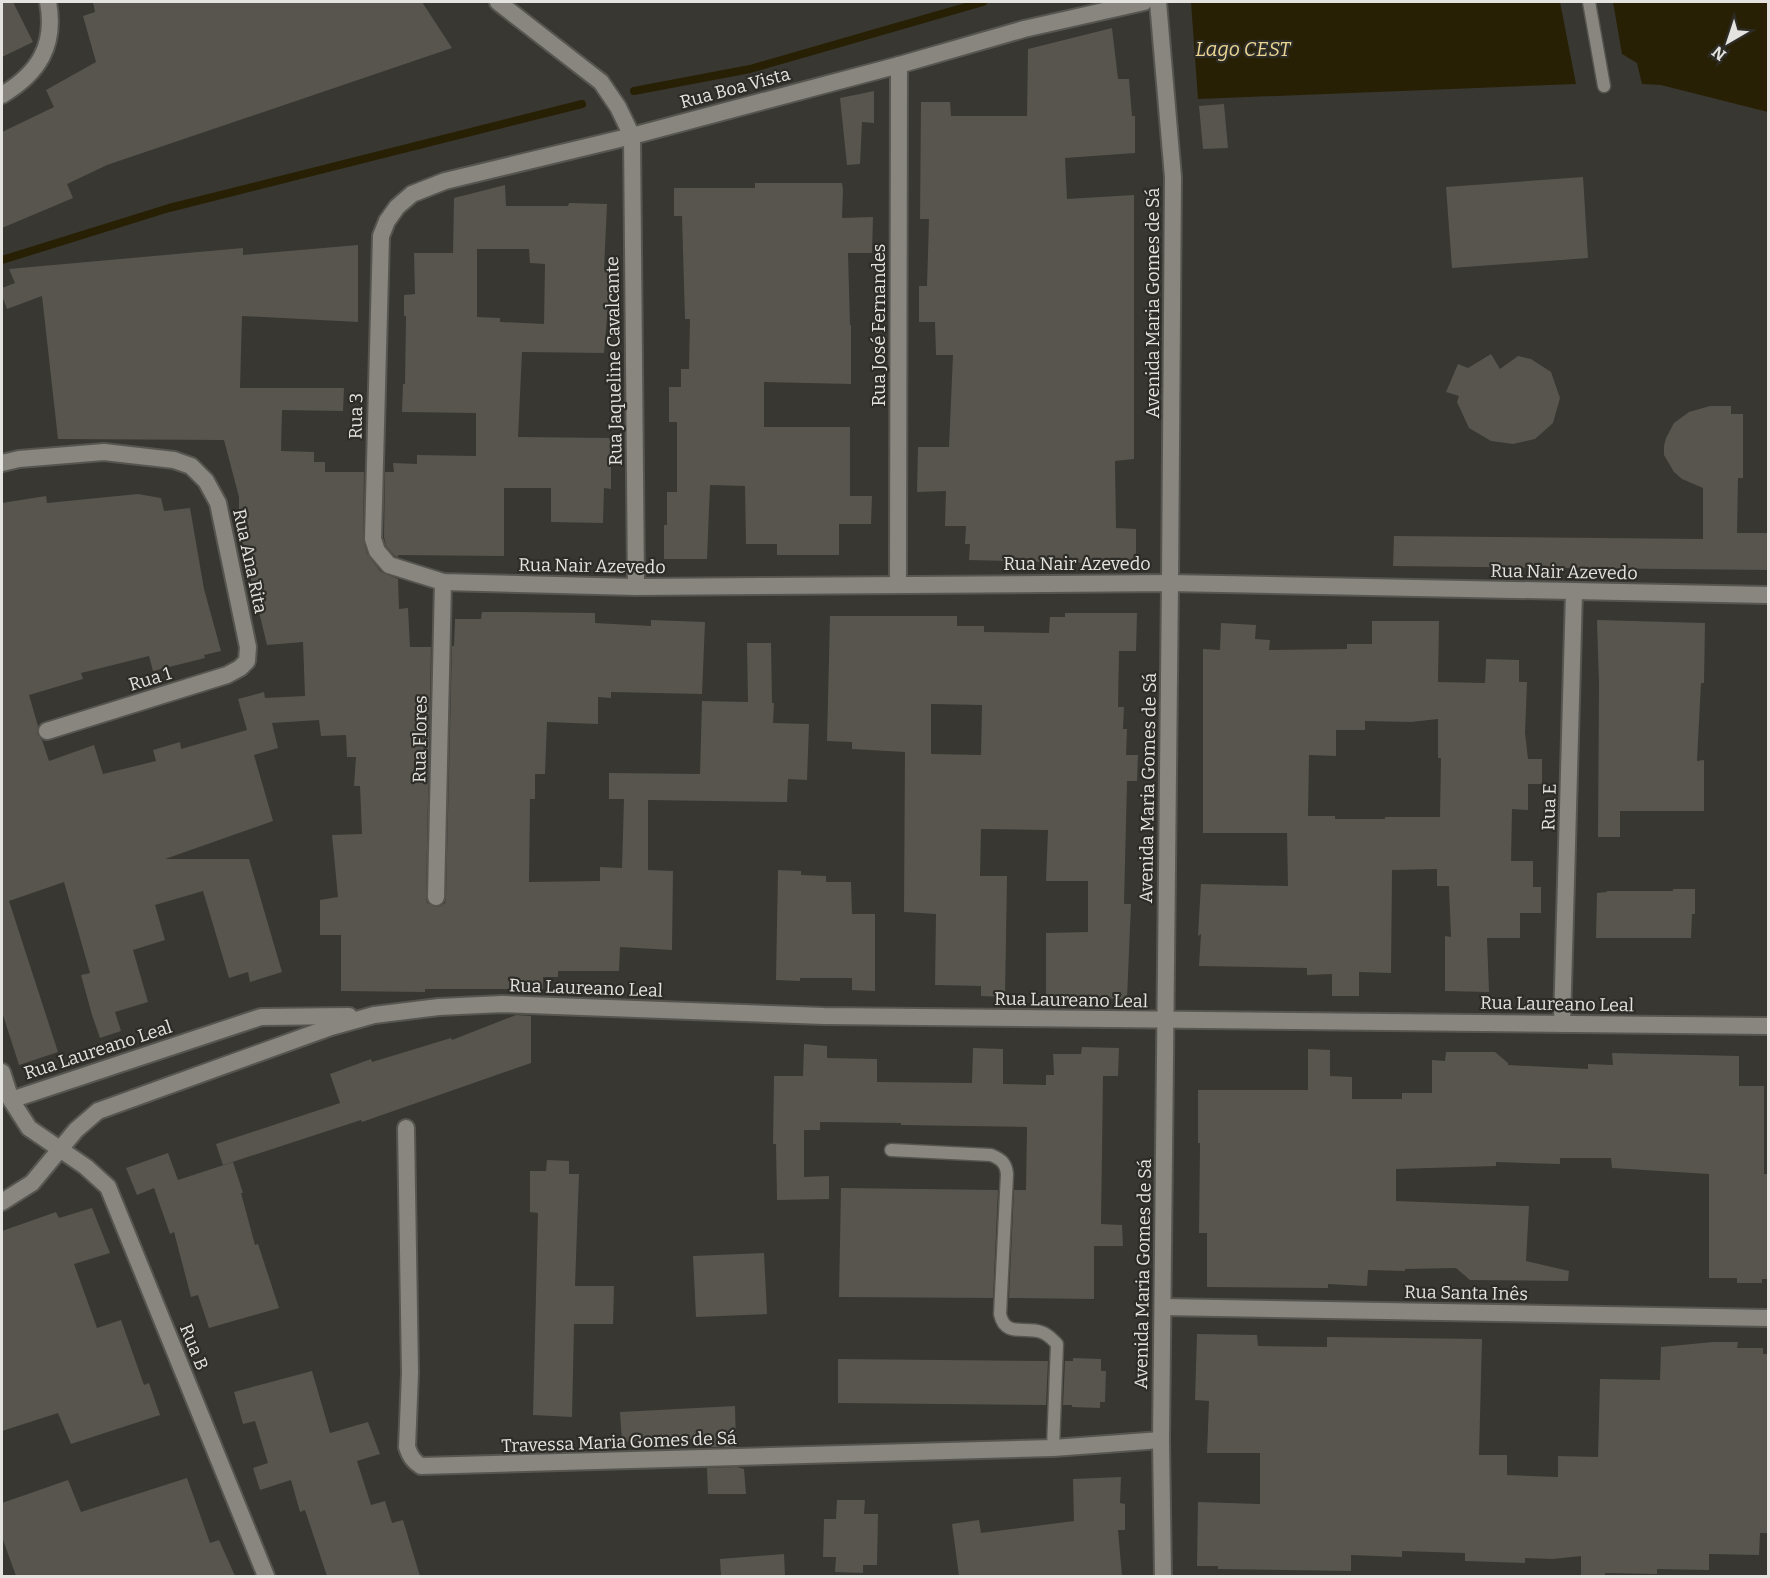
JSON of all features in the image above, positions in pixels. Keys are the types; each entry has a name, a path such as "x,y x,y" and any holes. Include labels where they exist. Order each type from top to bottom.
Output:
{"street":[{"path":"2,95 17,86 34,70 47,48 51,17 48,2"},
{"path":"498,2 601,82 632,136"},
{"name":"Rua Boa Vista","path":"380,262 381,236 387,221 397,207 412,194 445,181 632,136 899,65 1024,29 1144,2"},
{"name":"Avenida Maria Gomes de Sá","path":"1158,2 1173,177 1164,1020 1161,1440 1163,1576"},
{"name":"Rua José Fernandes","path":"898,585 899,65"},
{"name":"Rua Jaqueline Cavalcante","path":"632,136 636,587"},
{"name":"Rua 3","path":"380,262 373,539 376,551 389,565"},
{"name":"Rua Ana Rita","path":"2,463 19,459 104,452 174,460 191,466 206,481 218,503 248,647"},
{"name":"Rua Nair Azevedo","path":"389,565 443,582 636,587 1170,583 1768,594"},
{"name":"Rua Flores","path":"436,897 443,582"},
{"name":"Rua E","path":"1562,1024 1574,592"},
{"name":"Rua 1","path":"47,731 227,675 247,661 248,647"},
{"name":"Rua Laureano Leal","path":"11,1100 261,1017 374,1015 439,1007 502,1004 824,1016 1768,1026"},
{"name":"Rua Laureano Leal","path":"2,1202 32,1183 76,1130 98,1111 331,1027 374,1015"},
{"name":"Rua B","path":"2,1072 11,1100 29,1128 86,1167 108,1187 266,1576"},
{"name":"Travessa Maria Gomes de Sá","path":"406,1128 410,1373 408,1447 409,1454 421,1466 1053,1448 1161,1440"},
{"name":"Rua Santa Inês","path":"1163,1307 1768,1318"}],"lane":[{"path":"1589,2 1604,86"},
{"path":"891,1150 991,1155 999,1158 1006,1165 1000,1314 1002,1323 1008,1329 1041,1331 1057,1344 1053,1448"}],"water":[{"name":"Lago CEST","path":"1191,2 1560,2 1576,84 1198,99"},
{"path":"1613,2 1768,2 1768,112 1661,85 1642,84 1637,63 1622,54"}],"building":[{"path":"2,2 13,2 33,42 2,57"},
{"path":"93,2 422,2 452,48 107,165 67,184 73,198 2,228 2,132 54,107 46,90 96,62 83,16 95,12"},
{"path":"1112,28 1118,79 1129,79 1132,116 1135,116 1135,153 1065,158 1067,199 1134,195 1134,459 1115,461 1116,528 1136,529 1136,564 969,560 970,544 965,544 966,526 945,526 946,491 917,492 918,447 949,447 953,355 936,355 935,322 919,322 919,286 927,286 929,219 920,219 921,102 950,102 951,116 1027,116 1028,49"},
{"path":"874,91 874,123 862,122 860,164 847,165 840,98"},
{"path":"1224,104 1228,148 1203,149 1199,106"},
{"path":"1583,177 1588,258 1452,268 1446,187"},
{"path":"755,183 842,183 842,218 873,217 872,253 848,253 851,384 764,382 764,427 850,427 850,496 872,496 871,524 839,524 839,555 777,555 777,544 746,544 745,486 710,485 707,559 664,559 667,492 677,492 677,422 669,422 669,387 681,387 681,369 689,369 690,319 685,319 682,216 674,216 674,188 755,188"},
{"path":"505,185 506,206 607,204 604,270 611,269 604,353 522,352 518,437 611,438 611,489 604,488 603,523 551,522 551,488 504,488 504,556 398,555 398,557 386,546 384,537 385,472 394,472 393,463 417,464 417,455 476,456 476,413 402,412 403,384 405,384 404,295 415,294 414,253 453,253 454,198","holes":["477,249 529,249 530,263 545,264 544,324 500,322 500,318 477,317"]},
{"path":"358,245 358,322 242,316 240,388 344,388 343,411 282,410 281,451 314,452 314,462 325,462 325,472 364,472 363,539 367,554 381,572 398,579 399,609 408,608 410,647 431,647 427,903 435,907 441,906 445,903 446,897 452,646 454,646 455,619 481,619 482,612 517,612 595,613 595,623 651,626 651,620 705,622 702,694 611,692 611,698 598,697 598,724 547,722 545,774 535,774 535,799 530,799 529,882 600,881 600,867 622,868 624,799 609,799 609,773 700,774 702,701 748,702 747,643 771,643 773,723 809,724 807,780 788,779 787,802 648,800 648,870 673,871 672,950 620,947 619,971 558,971 558,977 543,977 543,989 425,989 425,992 341,991 341,935 320,935 320,900 338,897 332,835 362,834 360,786 354,786 356,757 347,757 346,735 321,736 319,720 272,723 278,748 254,755 273,821 165,859 249,859 282,972 250,982 248,972 229,978 203,891 155,905 165,940 133,950 148,1002 115,1012 121,1031 100,1038 81,975 90,973 64,882 9,901 58,1052 19,1065 2,1012 2,503 46,496 47,503 138,494 161,498 164,511 190,508 204,589 221,651 204,655 205,658 153,671 149,656 81,673 83,679 29,695 38,726 37,734 42,740 49,761 94,745 103,774 156,761 153,750 180,742 181,749 247,730 238,699 264,692 265,698 305,696 303,642 267,645 239,529 239,497 224,440 58,439 42,296 7,309 2,296 2,288 15,283 9,269 243,248 243,255"},
{"path":"1491,354 1500,369 1518,356 1531,359 1551,372 1560,398 1553,423 1535,439 1513,444 1491,441 1469,428 1457,402 1459,396 1446,392 1458,364 1468,368"},
{"path":"1710,406 1731,406 1731,414 1743,414 1743,478 1738,478 1737,533 1768,533 1768,570 1393,566 1394,536 1703,539 1703,488 1682,479 1674,472 1664,455 1664,446 1674,423 1689,412"},
{"path":"1065,613 1137,613 1136,651 1119,651 1118,707 1124,707 1123,729 1127,729 1126,755 1138,755 1137,781 1127,781 1124,904 1131,904 1127,999 1046,997 1046,933 1088,932 1088,881 1046,881 1048,830 981,829 980,876 1007,876 1005,997 981,996 981,986 935,985 936,914 904,912 905,752 852,749 852,742 827,741 830,616 957,616 957,626 984,626 984,632 1049,633 1050,617 1065,617","holes":["931,704 982,705 981,755 931,754"]},
{"path":"1597,620 1705,623 1704,683 1701,683 1697,761 1704,760 1704,811 1620,811 1620,837 1598,837"},
{"path":"1372,621 1439,621 1438,682 1485,683 1486,659 1519,660 1519,682 1527,682 1525,733 1528,759 1542,759 1542,784 1528,784 1528,810 1512,809 1511,861 1533,861 1533,887 1541,887 1541,913 1520,913 1520,938 1487,938 1489,992 1445,991 1445,936 1451,937 1449,886 1437,886 1437,869 1392,870 1391,973 1359,972 1359,996 1332,996 1332,974 1307,975 1307,968 1199,966 1201,884 1288,886 1287,833 1203,833 1203,649 1220,650 1221,623 1256,625 1255,639 1270,640 1269,650 1347,649 1347,644 1372,644","holes":["1438,719 1438,758 1441,758 1440,817 1335,819 1335,816 1308,816 1309,755 1336,756 1336,730 1365,730 1365,721 1411,722"]},
{"path":"778,870 801,871 801,875 826,876 826,882 851,882 852,914 875,914 875,991 852,990 852,978 776,980"},
{"path":"1673,889 1695,889 1695,914 1692,914 1691,938 1596,938 1597,893 1673,891"},
{"path":"516,1015 531,1016 531,1063 362,1122 361,1120 223,1165 216,1144 340,1103 330,1074 371,1059 372,1062 451,1038 452,1040"},
{"path":"804,1044 827,1046 827,1058 877,1059 877,1082 972,1083 973,1048 1003,1049 1003,1084 1046,1085 1046,1075 1054,1075 1053,1054 1081,1054 1082,1047 1119,1048 1118,1076 1103,1076 1101,1224 1122,1225 1123,1246 1094,1246 1094,1299 1009,1298 1014,1190 1026,1190 1027,1127 820,1122 820,1130 804,1130 804,1177 829,1176 829,1199 777,1200 776,1144 773,1144 774,1076 803,1076"},
{"path":"1308,1049 1330,1050 1330,1076 1352,1077 1352,1099 1402,1099 1402,1093 1432,1093 1432,1060 1445,1061 1446,1052 1495,1052 1508,1065 1588,1069 1588,1064 1613,1065 1612,1053 1739,1056 1739,1086 1764,1086 1764,1174 1768,1174 1768,1279 1762,1279 1762,1283 1737,1283 1737,1278 1709,1278 1709,1174 1612,1168 1611,1158 1560,1158 1560,1164 1496,1162 1496,1166 1396,1169 1396,1201 1529,1206 1526,1261 1569,1271 1568,1281 1470,1280 1456,1268 1405,1269 1405,1271 1368,1270 1367,1286 1328,1284 1328,1288 1207,1287 1207,1233 1199,1233 1198,1090 1308,1090"},
{"path":"168,1153 178,1180 233,1162 255,1245 258,1244 279,1308 209,1328 198,1295 191,1297 174,1232 170,1234 154,1188 137,1195 126,1168"},
{"path":"547,1160 569,1161 569,1174 579,1174 575,1286 614,1286 613,1324 574,1324 572,1417 533,1415 538,1213 530,1212 530,1171 546,1171"},
{"path":"841,1188 998,1190 993,1298 839,1297"},
{"path":"92,1208 110,1253 74,1264 97,1328 121,1320 144,1385 149,1383 160,1415 71,1444 58,1413 2,1431 2,1231 56,1212 59,1218"},
{"path":"764,1253 767,1314 696,1317 693,1256"},
{"path":"1197,1334 1257,1335 1258,1346 1327,1347 1327,1337 1482,1339 1479,1455 1507,1455 1507,1475 1558,1477 1558,1456 1598,1457 1600,1379 1660,1380 1661,1347 1738,1342 1737,1348 1763,1348 1763,1354 1768,1354 1768,1533 1760,1533 1759,1555 1709,1554 1709,1570 1657,1569 1657,1574 1605,1573 1605,1576 1581,1576 1581,1556 1553,1559 1525,1558 1525,1563 1465,1561 1465,1553 1402,1551 1402,1557 1351,1555 1351,1571 1218,1569 1218,1566 1197,1566 1198,1502 1260,1504 1260,1453 1207,1453 1209,1401 1195,1400"},
{"path":"1073,1358 1101,1359 1101,1371 1106,1371 1105,1402 1100,1402 1100,1408 1063,1405 1065,1361 1073,1361"},
{"path":"838,1359 1048,1361 1046,1405 838,1403"},
{"path":"312,1371 330,1433 368,1422 380,1454 357,1461 371,1505 385,1501 392,1523 403,1520 420,1576 327,1576 305,1510 300,1512 291,1480 260,1490 253,1468 268,1463 255,1421 243,1424 234,1392"},
{"path":"735,1406 736,1447 707,1447 707,1438 622,1442 620,1412"},
{"path":"737,1467 744,1469 746,1494 708,1494 707,1468"},
{"path":"1121,1477 1120,1503 1125,1504 1125,1530 1118,1530 1122,1576 959,1576 952,1524 979,1520 981,1533 1074,1521 1073,1479"},
{"path":"187,1478 210,1543 219,1540 235,1576 16,1576 2,1537 2,1503 68,1480 81,1512"},
{"path":"837,1500 865,1500 864,1514 878,1514 877,1565 863,1565 863,1573 835,1572 836,1557 823,1557 824,1519 836,1519"},
{"path":"784,1554 785,1576 721,1576 720,1559"}],"waterway":[{"path":"634,91 750,69 983,2"},
{"path":"2,260 169,208 582,104"}]}
